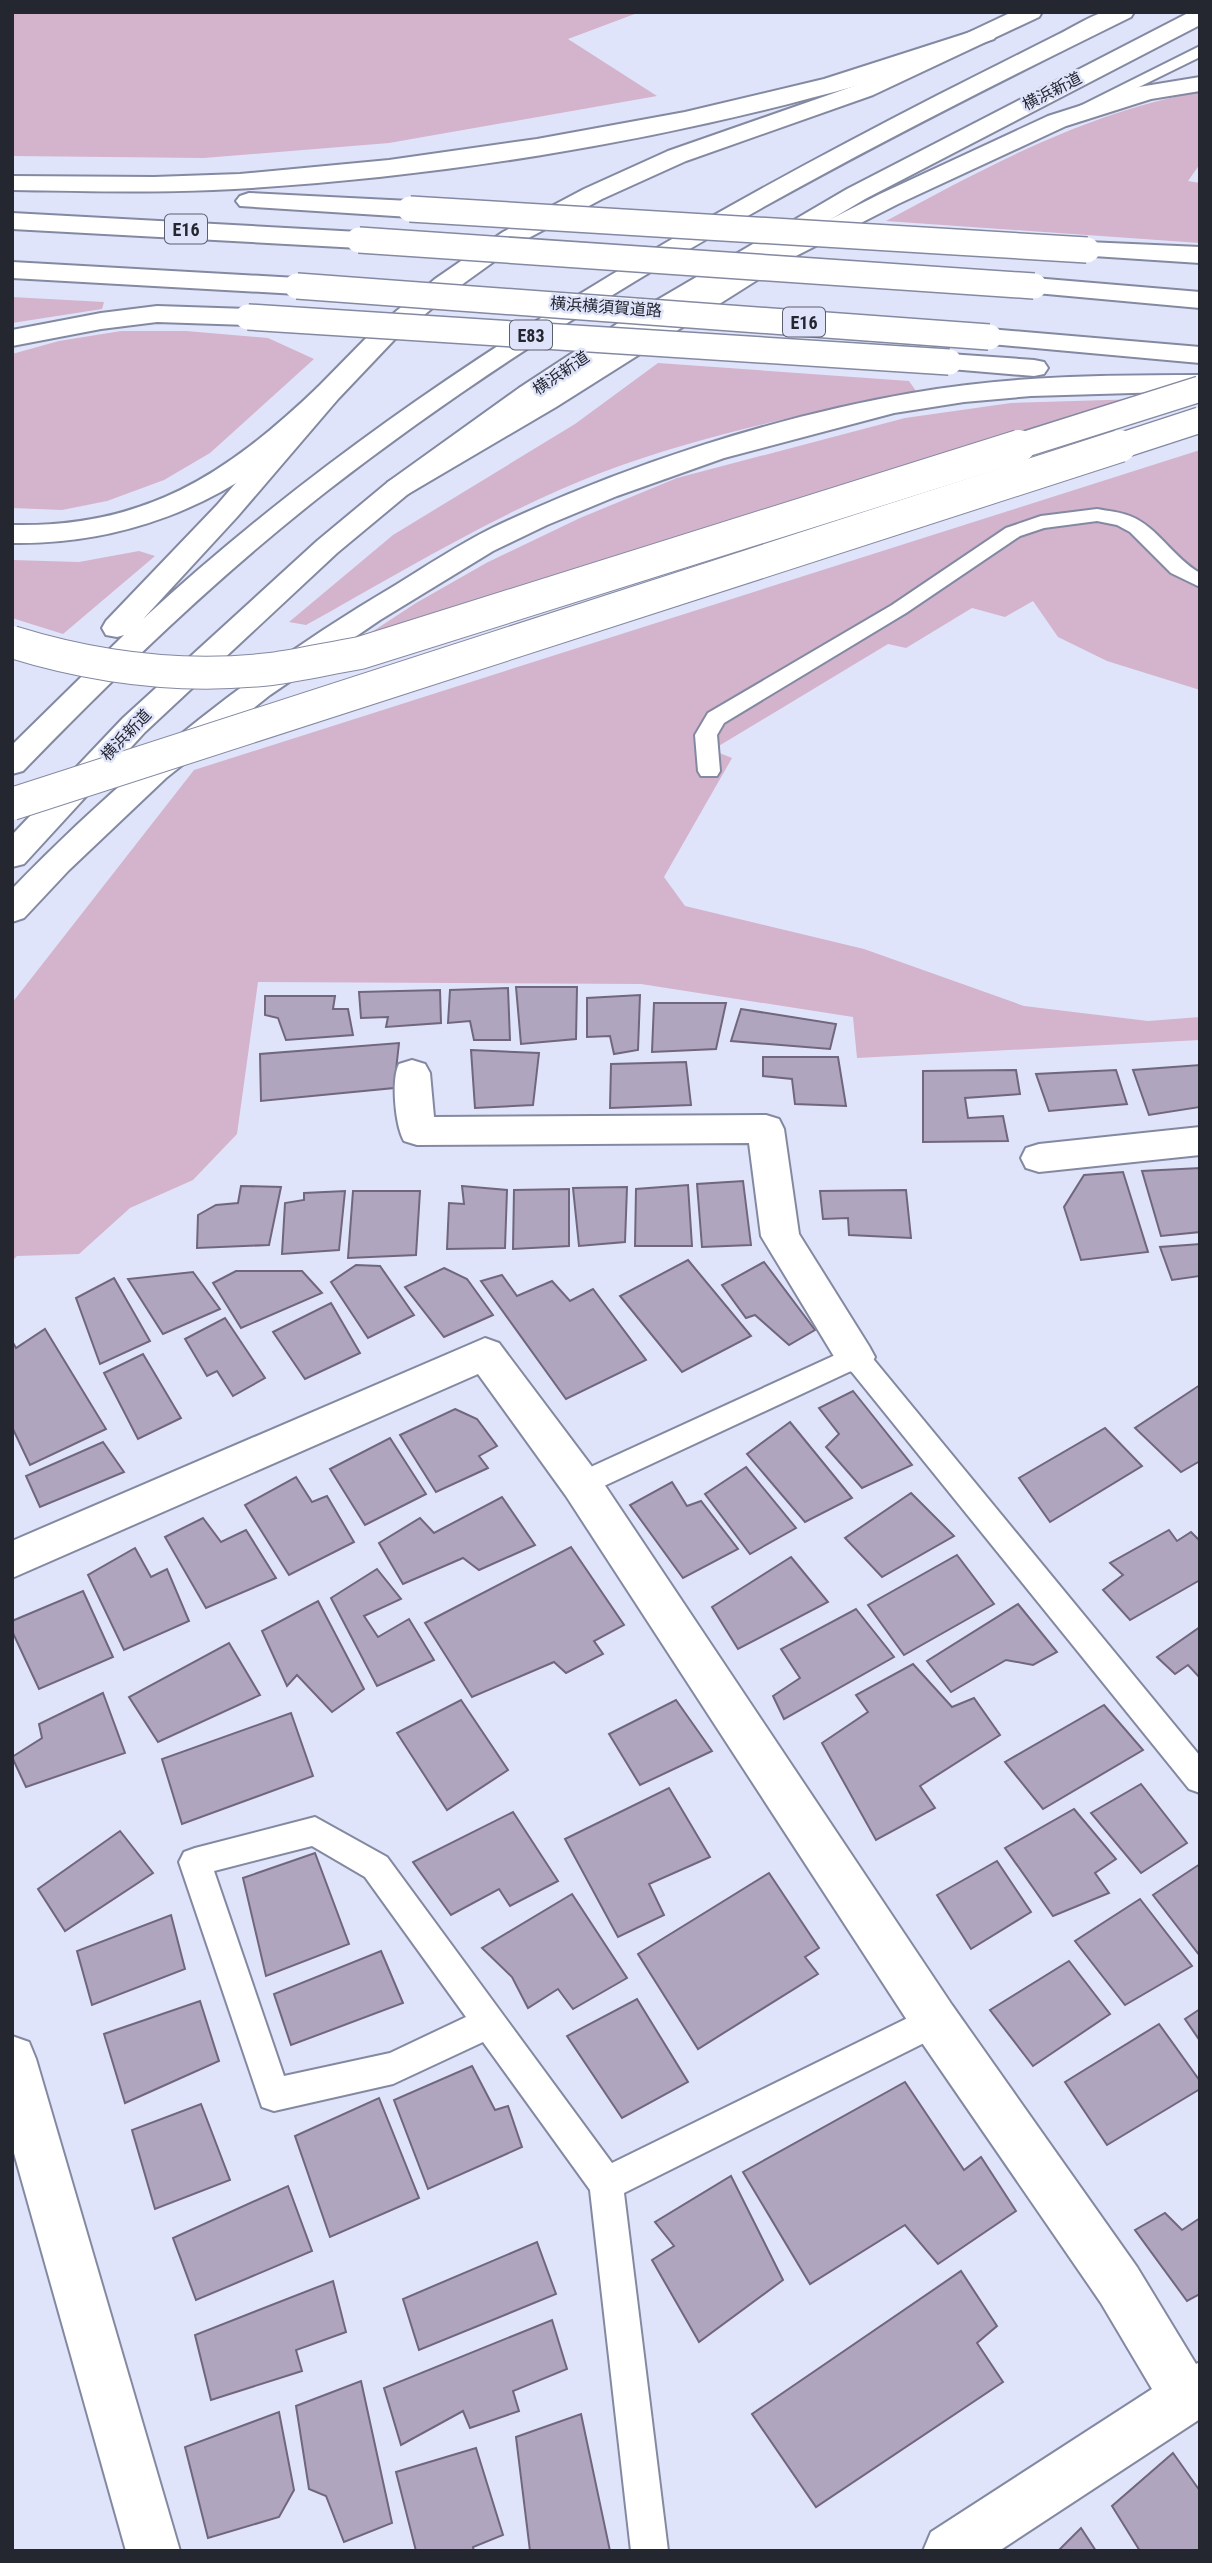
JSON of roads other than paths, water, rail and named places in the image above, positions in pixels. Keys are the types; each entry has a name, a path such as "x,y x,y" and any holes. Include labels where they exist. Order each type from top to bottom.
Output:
{"main road":[{"path":"12,747 56,694 227,511 328,393 385,334 444,285 512,237 593,194 677,156 865,90 1031,12"},
{"name":"E83","path":"12,764 71,703 165,614 270,523 474,371 672,250 834,159 1123,12"},
{"name":"横浜新道","path":"12,856 134,724 327,547 398,488 529,394 632,326 746,256 856,194 1006,114 1200,16"},
{"path":"12,183 154,184 238,181 320,175 504,151 665,122 832,85 986,34"},
{"path":"398,488 547,401 783,253 900,193 1057,121 1147,92 1200,84"},
{"path":"12,189 410,209 1200,255"},
{"name":"E16","path":"12,219 1034,286 1200,300"},
{"name":"横浜横須賀道路","path":"12,270 297,286 1200,355"},
{"path":"12,338 101,320 157,314 248,317 949,362 1200,381"},
{"path":"12,910 120,802 212,723 354,620 501,536 621,485 732,446 873,410 928,398 1000,390 1100,383 1200,381"},
{"path":"12,642 60,658 127,669 199,674 271,669 360,653 1200,389"},
{"path":"12,534 55,534 92,529 131,520 190,498 225,478 270,446 328,393"},
{"path":"12,804 1200,420"},
{"path":"412,1073 417,1131 766,1129 780,1236 855,1357"},
{"path":"1039,1158 1200,1141"},
{"path":"12,1560 485,1354 581,1484 935,2021 1119,2285 1195,2401 950,2551"},
{"path":"12,2059 153,2551"}],"lane":[{"path":"1057,121 1200,51"},
{"path":"709,771 706,735 716,718 899,609 1013,532 1060,519 1097,515 1123,520 1137,528 1178,569 1200,582"},
{"path":"581,1484 855,1357 1200,1779"},
{"path":"489,2023 393,2068 274,2095 195,1862 314,1831 376,1867 606,2184 650,2551"},
{"path":"606,2184 935,2021"}]}
